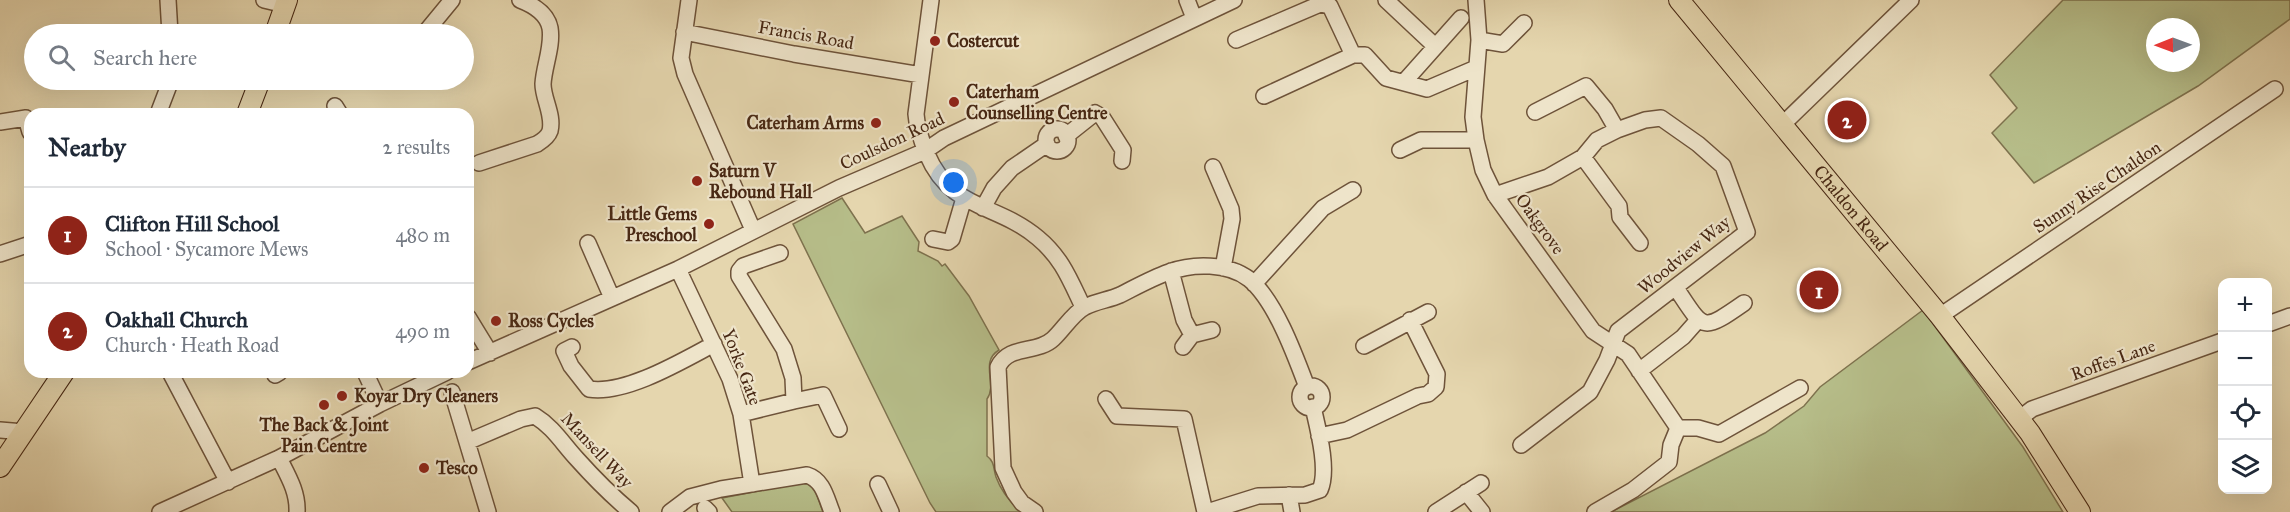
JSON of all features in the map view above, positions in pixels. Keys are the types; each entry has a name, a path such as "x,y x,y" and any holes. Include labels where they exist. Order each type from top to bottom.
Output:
{"main road":[{"name":"Chaldon Road","path":"1679,0 1940,316 2019,419 2080,512"},
{"path":"278,24 286,2"},
{"path":"249,108 256,90"},
{"path":"0,467 60,378"}],"street":[{"path":"168,0 169,24"},
{"path":"264,0 286,2"},
{"path":"432,24 452,0"},
{"path":"479,163 537,144 550,130 550,118 543,85 550,27 543,14 533,5 520,0"},
{"path":"689,0 681,58 685,74 753,230"},
{"path":"931,0 916,114 917,130 933,170 941,181 964,198 1012,221 1036,236 1058,256 1083,307"},
{"path":"1187,0 1194,18"},
{"name":"Coulsdon Road","path":"474,359 678,268 839,188 926,150 944,138 1234,0"},
{"path":"1386,0 1434,46"},
{"name":"Oakgrove","path":"1476,0 1479,40 1473,117 1483,170 1495,195 1593,331 1628,354 1678,428"},
{"path":"1782,125 1907,1"},
{"path":"1236,40 1320,4 1330,6 1353,55"},
{"path":"1404,82 1461,18"},
{"path":"1479,40 1503,44 1524,23"},
{"name":"Francis Road","path":"684,32 794,54 921,75"},
{"path":"1264,96 1353,55 1365,55 1386,78 1427,89 1476,68"},
{"path":"1535,112 1586,86 1605,109 1617,130"},
{"name":"Sunny Rise Chaldon","path":"1940,316 2275,89"},
{"path":"160,108 167,90"},
{"path":"983,208 994,188 1012,168 1047,144 1052,150 1062,150 1067,143 1066,136 1095,113 1102,117 1123,150 1122,161"},
{"path":"0,122 24,118"},
{"name":"Woodview Way","path":"1495,195 1548,177 1583,157 1597,140 1617,130 1645,120 1661,118 1682,131 1723,166 1747,232 1618,331 1607,360 1590,392 1521,445"},
{"path":"1400,150 1421,140 1476,140"},
{"path":"1583,157 1619,206 1620,217 1640,243"},
{"path":"1213,167 1228,183 1231,208 1232,219 1224,268"},
{"path":"1254,284 1323,208 1353,190"},
{"path":"933,239 948,242 952,238 964,198"},
{"path":"588,243 612,298"},
{"path":"0,254 24,246"},
{"path":"780,253 742,266 739,276 784,349 793,378 794,401"},
{"path":"1035,512 1022,503 1003,468 998,367 1002,358 1008,354 1050,342 1083,307 1118,296 1171,271 1203,266 1236,271 1254,284 1289,340 1307,387 1301,394 1301,401 1306,406 1313,407 1320,436 1323,484 1314,494 1258,496 1206,512 1184,420 1117,416 1106,399"},
{"name":"Yorke Gate","path":"678,268 730,379 741,414 752,484"},
{"path":"1171,271 1188,341 1212,330"},
{"path":"1676,288 1698,320 1708,324 1716,322 1743,303"},
{"path":"1364,346 1428,312"},
{"path":"2272,323 2290,316"},
{"path":"1320,436 1356,426 1418,396 1428,394 1436,387 1437,374 1410,320"},
{"path":"1639,371 1662,356 1698,320"},
{"path":"474,327 490,352"},
{"name":"Roffes Lane","path":"2019,419 2032,409 2218,343"},
{"path":"572,347 564,351 571,366 589,389 602,391 663,371 714,344"},
{"path":"173,378 228,482"},
{"path":"368,378 380,404"},
{"path":"160,512 279,458 434,378"},
{"path":"1595,512 1633,490 1669,462 1671,445 1678,428 1698,428 1719,434 1800,388"},
{"path":"452,392 488,512"},
{"path":"741,414 823,395 839,429"},
{"name":"Mansell Way","path":"467,442 521,419 535,416 548,424 576,458 611,495 631,512"},
{"path":"0,430 24,432"},
{"path":"279,458 294,488 298,500 297,512"},
{"path":"670,512 690,497 807,475 815,478 822,486 832,512"},
{"path":"1436,512 1481,483"},
{"path":"878,484 891,512"},
{"path":"1466,492 1482,512"},
{"path":"1289,495 1292,512"}],"green space":[{"path":"2063,0 2290,0 2290,19 2198,86 2034,183 1992,133 2017,108 1990,75"},
{"path":"842,198 865,233 902,216 919,242 918,251 938,261 942,266 945,264 969,296 999,350 993,355 989,367 991,387 987,399 987,456 993,463 1003,492 1021,512 936,512 930,503 793,224"},
{"path":"1923,310 2023,447 2063,512 1611,512 1765,433 1804,406 1820,387"},
{"path":"805,482 815,490 823,512 732,512 722,498"}],"place":[{"name":"Costercut","path":"935,41"},
{"name":"Caterham Counselling Centre","path":"954,102"},
{"name":"Oakhall Church","path":"1847,120"},
{"name":"Caterham Arms","path":"876,123"},
{"name":"Saturn V Rebound Hall","path":"697,181"},
{"name":"Little Gems Preschool","path":"709,224"},
{"name":"Clifton Hill School","path":"1819,290"},
{"name":"Ross Cycles","path":"496,321"},
{"name":"Koyar Dry Cleaners","path":"342,396"},
{"name":"The Back & Joint Pain Centre","path":"324,405"},
{"name":"Tesco","path":"424,468"}]}
